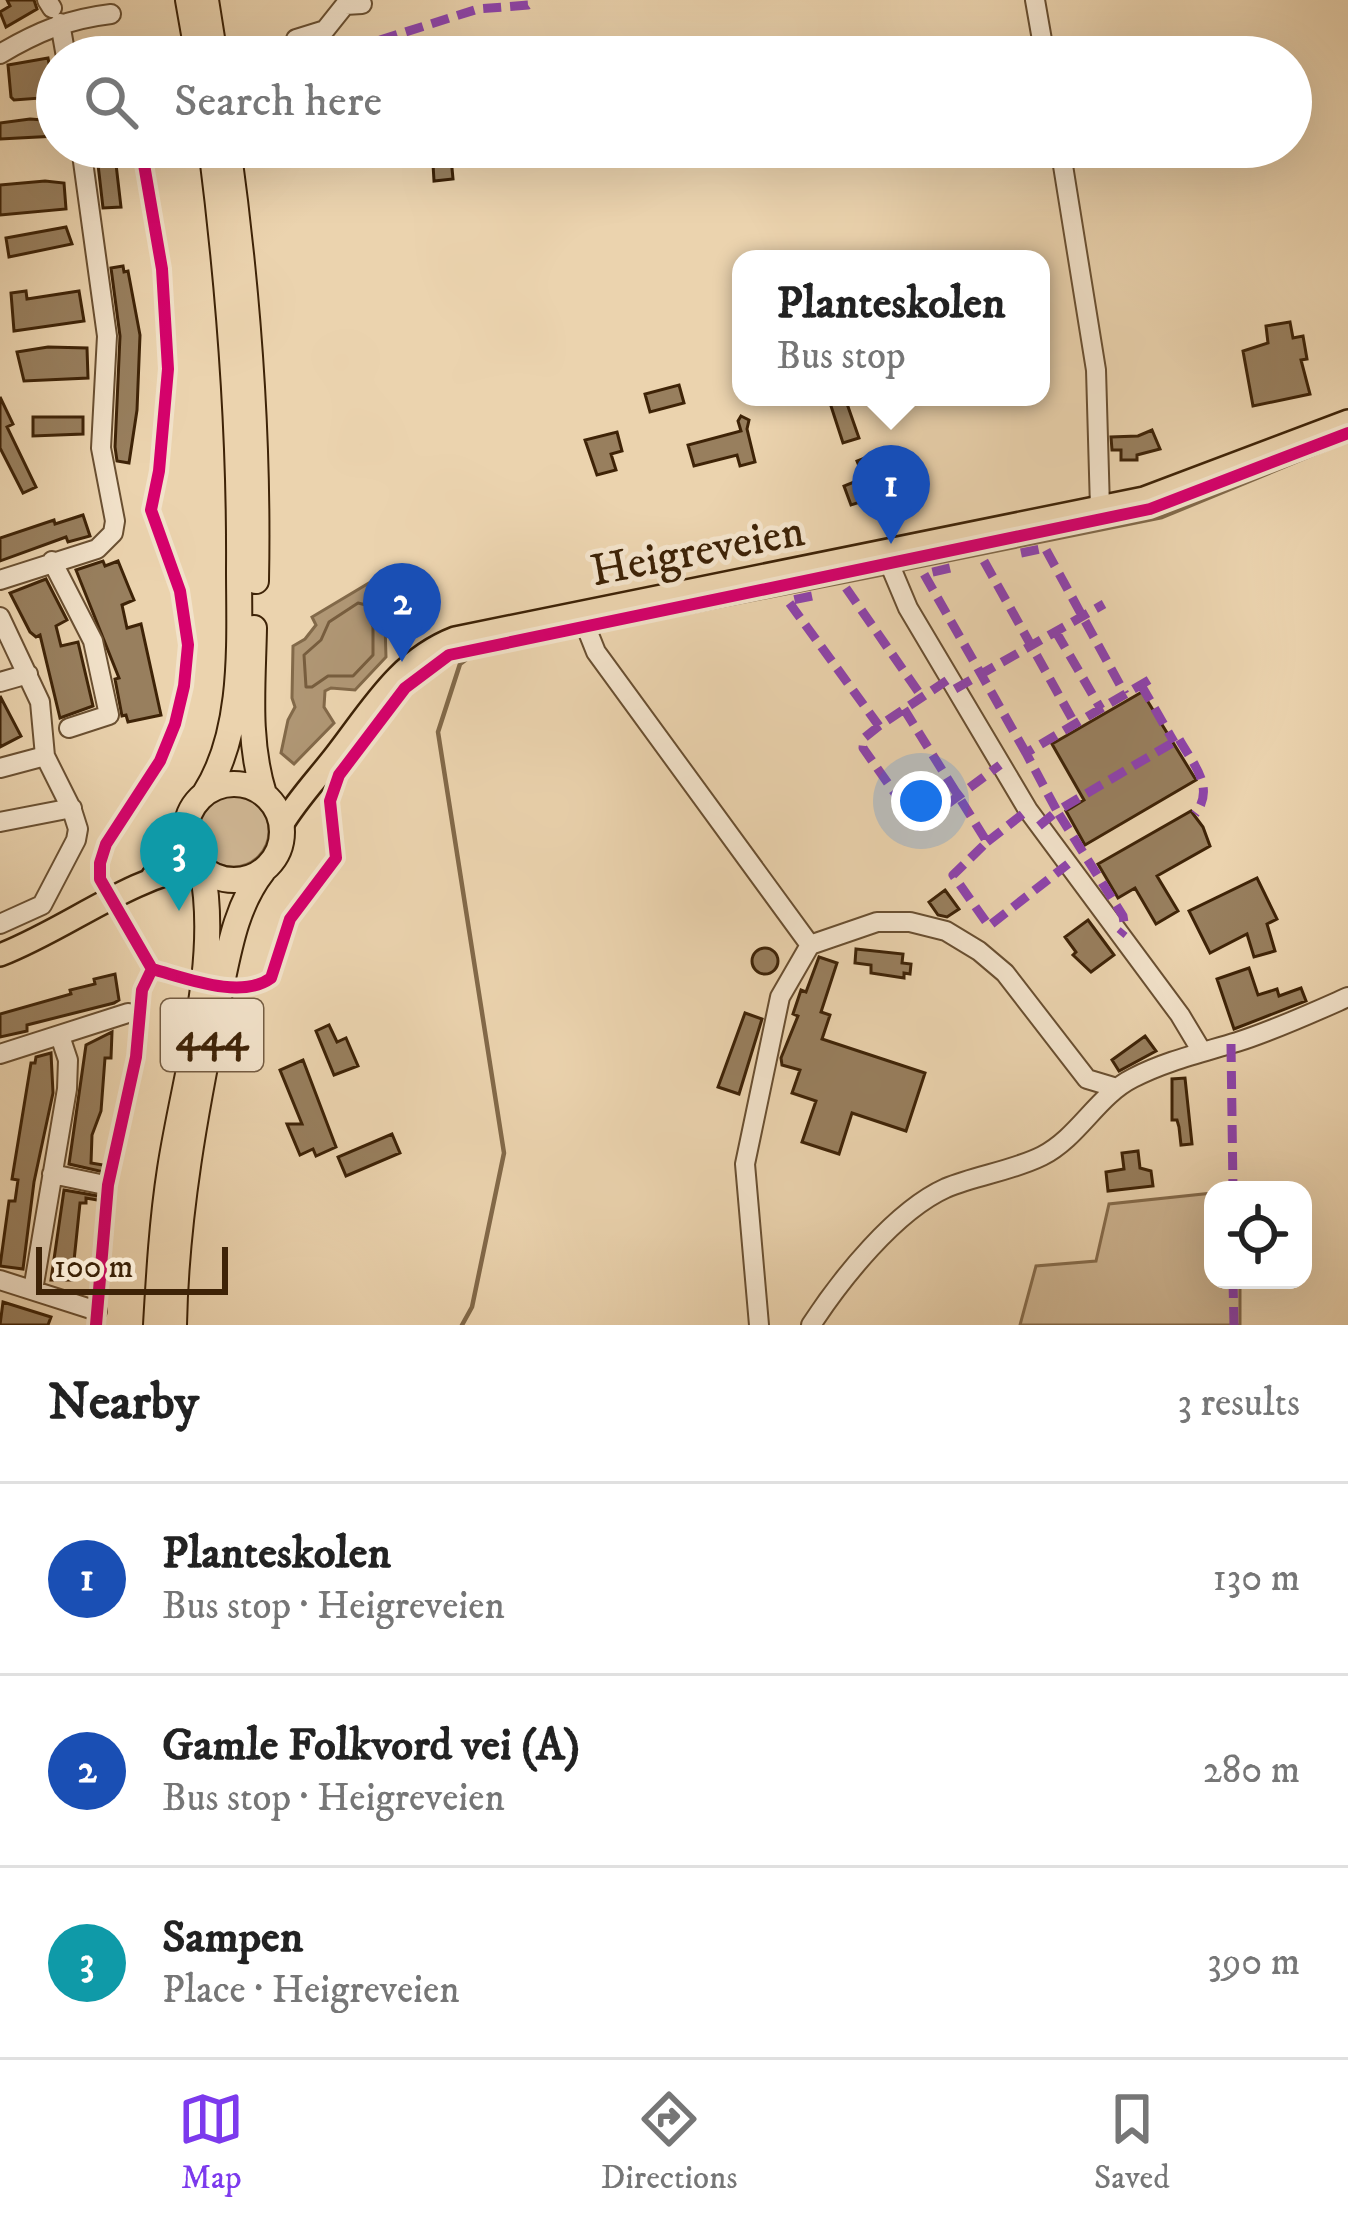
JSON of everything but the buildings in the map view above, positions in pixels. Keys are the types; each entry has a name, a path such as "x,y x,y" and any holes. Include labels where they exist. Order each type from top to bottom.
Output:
{"highway":[{"path":"188,0 194,36"},
{"path":"206,0 212,36"},
{"path":"185,829 190,810 220,767 229,733 239,593 240,480 231,302 214,168"},
{"path":"231,168 254,379 258,489 252,729 255,764 282,825"},
{"path":"205,793 228,784 265,795"},
{"name":"444","path":"174,1325 188,1168 208,1050 240,910 279,850 282,825"},
{"name":"444","path":"156,1325 169,1171 206,947 207,903 201,868 188,849 185,829"},
{"path":"201,868 232,880 263,871"}],"main road":[{"name":"Heigreveien","path":"282,825 388,685 429,650 471,634 584,626 888,565 1183,486 1348,421"},
{"name":"Heigreveien","path":"265,795 280,795 320,773"},
{"path":"150,879 185,829"},
{"path":"0,955 150,879 201,868"}],"street":[{"path":"1036,0 1042,36"},
{"path":"306,36 325,30 345,5 362,4"},
{"path":"0,54 53,11 111,14"},
{"path":"0,580 97,548 113,533 116,520 101,448 107,336 84,168"},
{"path":"1063,168 1096,370 1100,508"},
{"path":"52,561 93,641 109,715 70,728"},
{"path":"888,565 1028,810 1180,1015 1201,1051"},
{"path":"0,617 40,702 38,759 72,808 78,829 42,905 0,924"},
{"path":"584,626 810,945"},
{"path":"0,682 28,674"},
{"path":"0,768 38,759"},
{"path":"0,822 72,808"},
{"path":"759,1325 745,1185 747,1146 780,997 810,945 877,922 910,922 946,931 1005,973 1087,1079 1117,1088"},
{"path":"811,1325 840,1285 918,1205 955,1185 1048,1152 1117,1088 1162,1065 1265,1033 1348,997"},
{"path":"0,1054 128,1012"},
{"path":"33,1290 68,1076 60,1036"},
{"path":"52,1174 100,1184"},
{"path":"0,1280 97,1310"}],"shaded area":[{"path":"233,795 258,806 269,831 258,856 233,867 208,856 197,831 208,806"},
{"path":"1204,1194 1204,1289 1240,1289 1240,1325 1020,1325 1036,1266 1096,1261 1109,1204"}],"water":[{"path":"369,583 385,624 386,657 355,690 325,691 324,707 334,723 294,764 281,753 295,707 293,646 316,625 312,617"}],"waterway":[{"path":"900,570 1162,517 1348,440"},
{"path":"594,631 889,573"},
{"path":"462,1325 472,1307 504,1153 438,732 460,664 472,655 583,633"}],"marked path":[{"path":"393,36 478,9 528,5 535,0"},
{"path":"1021,553 1045,548 1125,694"},
{"path":"984,561 1075,724"},
{"path":"950,568 924,574 1026,753"},
{"path":"846,588 922,697"},
{"path":"812,596 788,601 879,726 949,679"},
{"path":"955,689 1104,604"},
{"path":"1056,632 1101,709"},
{"path":"1149,680 1026,753 1057,811 1179,739 1203,785 1195,814"},
{"path":"1141,685 1174,742"},
{"path":"904,709 987,842 953,875 989,926 1068,864"},
{"path":"879,726 864,738 863,748 918,826 1000,765"},
{"path":"987,842 1028,810"},
{"path":"1039,826 1057,811 1123,916 1125,929 1120,935"},
{"path":"1231,1044 1233,1181"},
{"path":"1233,1289 1234,1325"}],"cycle path":[{"path":"96,1325 108,1185 136,1057 142,990 152,969 100,879 100,863 106,844 160,761 175,724 188,645 180,591 151,510 168,369 162,269 145,168"},
{"path":"152,969 229,987 271,978 290,919 336,858 330,801 339,775 405,688 449,655 1150,509 1348,433"}],"place":[{"name":"Planteskolen","path":"891,544"},
{"name":"Gamle Folkvord vei (A)","path":"402,662"},
{"name":"Sampen","path":"179,911"}]}
